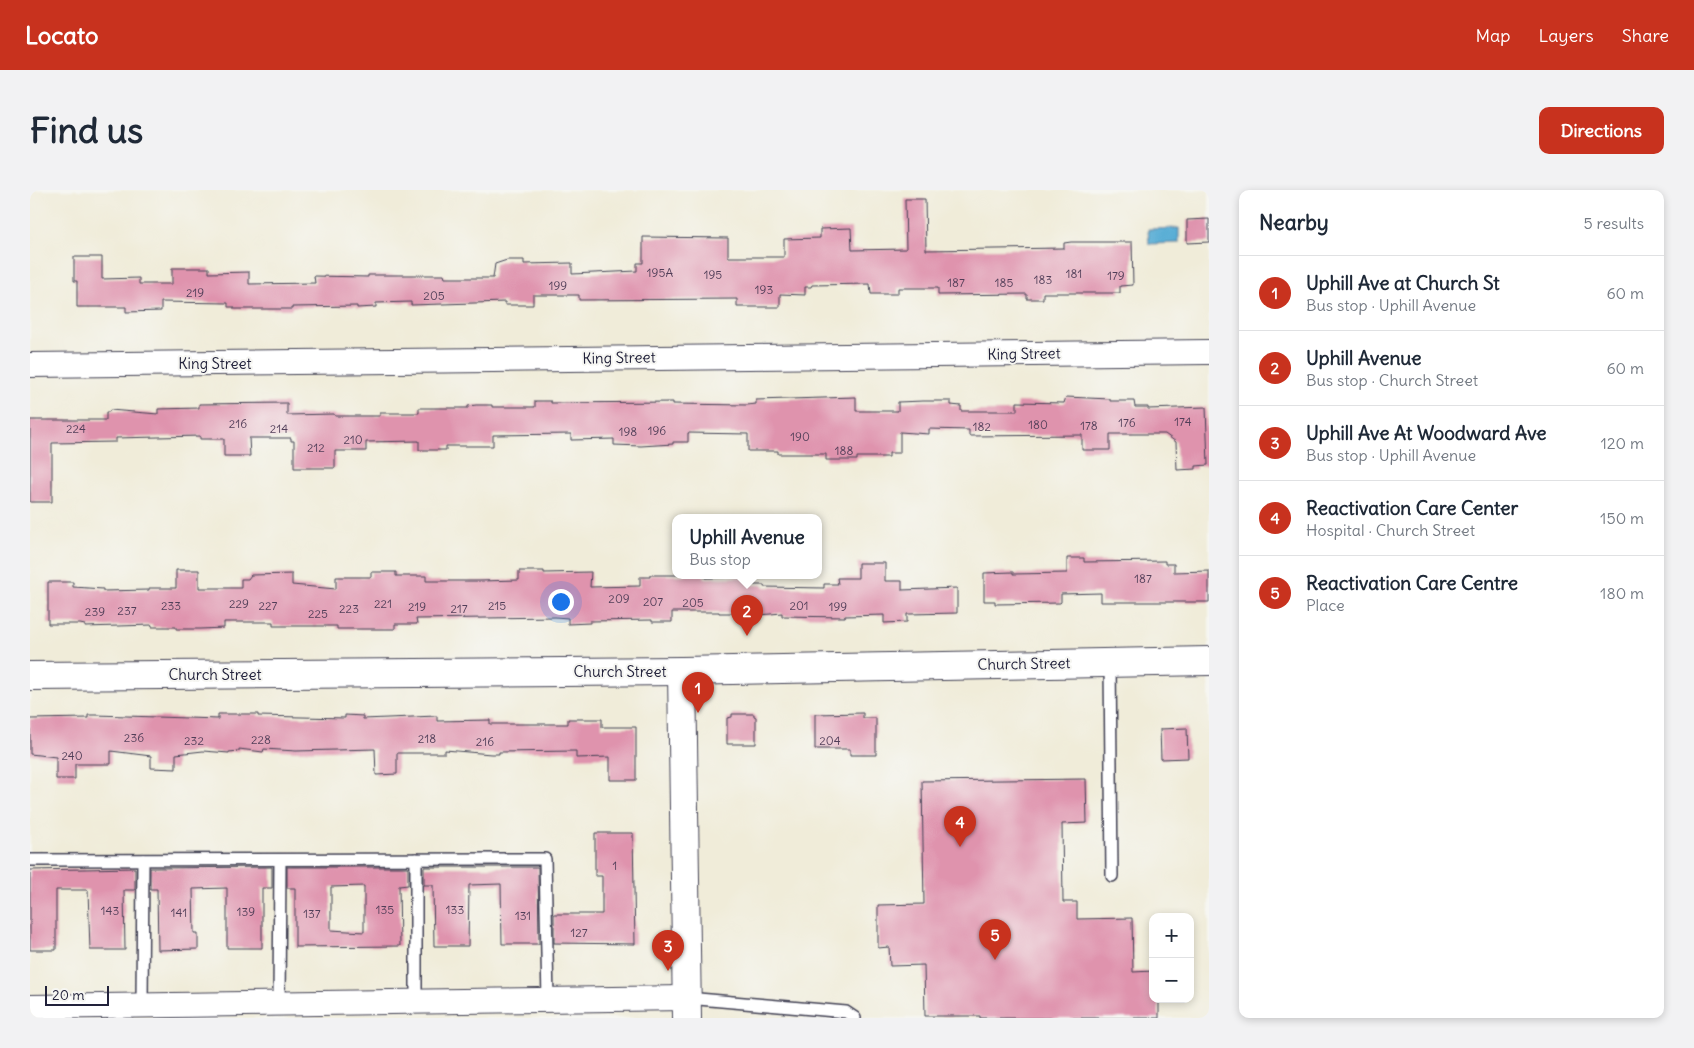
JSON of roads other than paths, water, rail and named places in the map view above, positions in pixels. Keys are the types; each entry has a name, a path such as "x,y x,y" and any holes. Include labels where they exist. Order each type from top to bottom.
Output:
{"street":[{"name":"King Street","path":"30,366 1209,352"},
{"name":"Church Street","path":"30,676 682,671 1209,661"},
{"path":"30,1007 279,1004 379,1010 416,1002 548,1000 687,1008 682,671"}],"lane":[{"path":"1110,662 1112,876"},
{"path":"416,859 416,1002"},
{"path":"30,860 545,859 548,1000"},
{"path":"142,1005 143,860"},
{"path":"279,1004 280,860"},
{"path":"687,1008 808,1009 846,1012 855,1018"},
{"path":"808,1009 816,1018"}],"water":[{"path":"1179,228 1179,243 1149,244 1148,229"}],"place":[{"name":"Uphill Avenue","path":"747,636"},
{"name":"Uphill Ave at Church St","path":"698,713"},
{"name":"Reactivation Care Center","path":"960,847"},
{"name":"Reactivation Care Centre","path":"995,960"},
{"name":"Uphill Ave At Woodward Ave","path":"668,971"}]}
